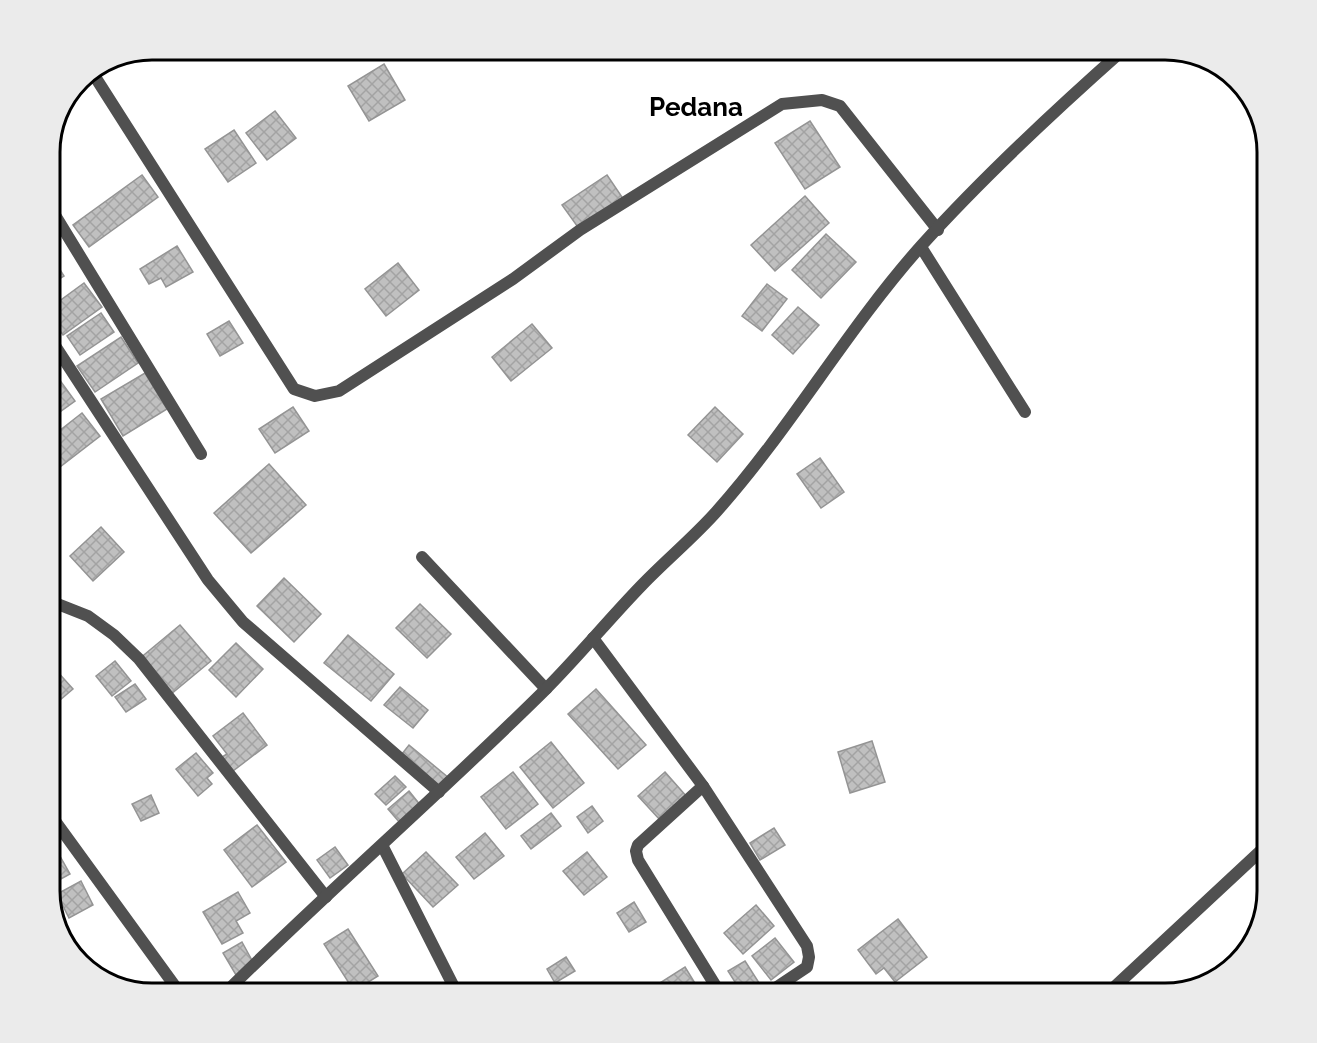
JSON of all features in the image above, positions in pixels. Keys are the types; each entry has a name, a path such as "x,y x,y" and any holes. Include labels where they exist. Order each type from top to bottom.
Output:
{"street":[{"path":"244,983 272,946 439,792 546,689 642,585 717,512 921,247 1042,122 1112,60"},
{"path":"96,79 294,389 315,396 339,392 513,279 580,230 782,104 822,100 840,106 938,230"},
{"path":"60,223 201,454"},
{"path":"921,247 1025,412"},
{"path":"60,353 208,580 243,622 439,792"},
{"path":"422,557 546,689"},
{"path":"60,605 88,616 114,634 139,658 326,897"},
{"path":"593,638 703,786 807,946 809,957 807,967 783,983"},
{"path":"703,786 638,845 636,851 638,860 714,983"},
{"path":"60,828 173,983"},
{"path":"382,845 452,983"},
{"path":"1119,983 1257,854"}],"building":[{"path":"384,64 405,100 369,121 348,86"},
{"path":"275,111 296,138 267,160 246,133"},
{"path":"810,121 840,167 805,189 775,143"},
{"path":"234,130 256,163 228,182 205,149"},
{"path":"142,175 158,197 89,247 73,225"},
{"path":"607,175 624,200 580,230 562,205"},
{"path":"805,196 829,223 775,271 751,245"},
{"path":"826,234 856,262 821,298 792,270"},
{"path":"177,246 193,272 166,287 161,278 149,284 140,269"},
{"path":"398,263 419,290 386,316 365,289"},
{"path":"84,283 102,307 63,335 60,331 60,301"},
{"path":"767,284 787,299 762,331 742,316"},
{"path":"798,307 819,325 793,354 772,335"},
{"path":"101,313 114,332 80,355 67,336"},
{"path":"229,321 243,343 220,356 207,334"},
{"path":"532,324 552,348 511,381 492,357"},
{"path":"121,337 138,363 95,392 77,366"},
{"path":"145,373 167,409 123,436 101,399"},
{"path":"60,380 75,401 60,412"},
{"path":"293,407 309,431 275,453 259,429"},
{"path":"715,407 743,434 717,462 688,435"},
{"path":"82,413 100,436 60,467 60,430"},
{"path":"820,458 844,492 821,508 797,474"},
{"path":"269,464 306,505 251,553 214,513"},
{"path":"101,527 124,552 93,581 70,556"},
{"path":"284,578 321,614 294,642 257,606"},
{"path":"420,604 451,634 427,658 396,628"},
{"path":"180,625 211,661 170,695 139,659"},
{"path":"348,635 394,674 371,701 324,663"},
{"path":"236,643 263,669 236,697 209,670"},
{"path":"115,661 131,681 112,696 96,676"},
{"path":"60,675 73,689 60,700"},
{"path":"135,684 146,699 126,712 115,697"},
{"path":"400,687 428,710 413,728 384,705"},
{"path":"596,689 646,745 618,769 568,714"},
{"path":"243,713 267,745 233,771 222,757 227,754 213,736"},
{"path":"872,741 885,782 850,793 838,752"},
{"path":"551,742 584,783 553,808 520,767"},
{"path":"409,745 449,778 437,792 398,759"},
{"path":"196,753 213,773 207,778 212,784 198,796 176,769"},
{"path":"513,772 538,804 506,829 481,797"},
{"path":"665,772 687,797 660,820 638,796"},
{"path":"395,776 406,787 386,805 375,794"},
{"path":"409,791 421,806 400,823 388,809"},
{"path":"151,795 159,813 141,821 132,804"},
{"path":"592,806 603,821 588,833 577,817"},
{"path":"551,813 561,826 531,849 521,836"},
{"path":"257,825 286,862 252,887 224,850"},
{"path":"774,828 785,845 760,860 750,843"},
{"path":"485,833 504,856 474,879 456,857"},
{"path":"335,847 348,865 330,878 317,860"},
{"path":"426,852 458,885 433,907 402,874"},
{"path":"587,852 607,877 584,895 563,871"},
{"path":"60,856 70,874 60,880"},
{"path":"81,881 93,905 69,918 61,902 60,892"},
{"path":"238,892 250,913 236,921 243,933 222,944 203,912"},
{"path":"634,902 646,922 629,932 617,913"},
{"path":"756,905 774,926 743,954 724,933"},
{"path":"898,919 927,957 895,982 884,968 876,974 858,950"},
{"path":"348,929 378,976 367,983 349,983 324,944"},
{"path":"775,938 794,962 771,980 752,956"},
{"path":"242,942 254,964 236,975 223,953"},
{"path":"566,957 575,971 555,983 547,969"},
{"path":"745,961 759,983 736,983 728,971"},
{"path":"685,967 695,983 660,983"}],"district":[{"name":"Pedana","path":"696,107"}]}
